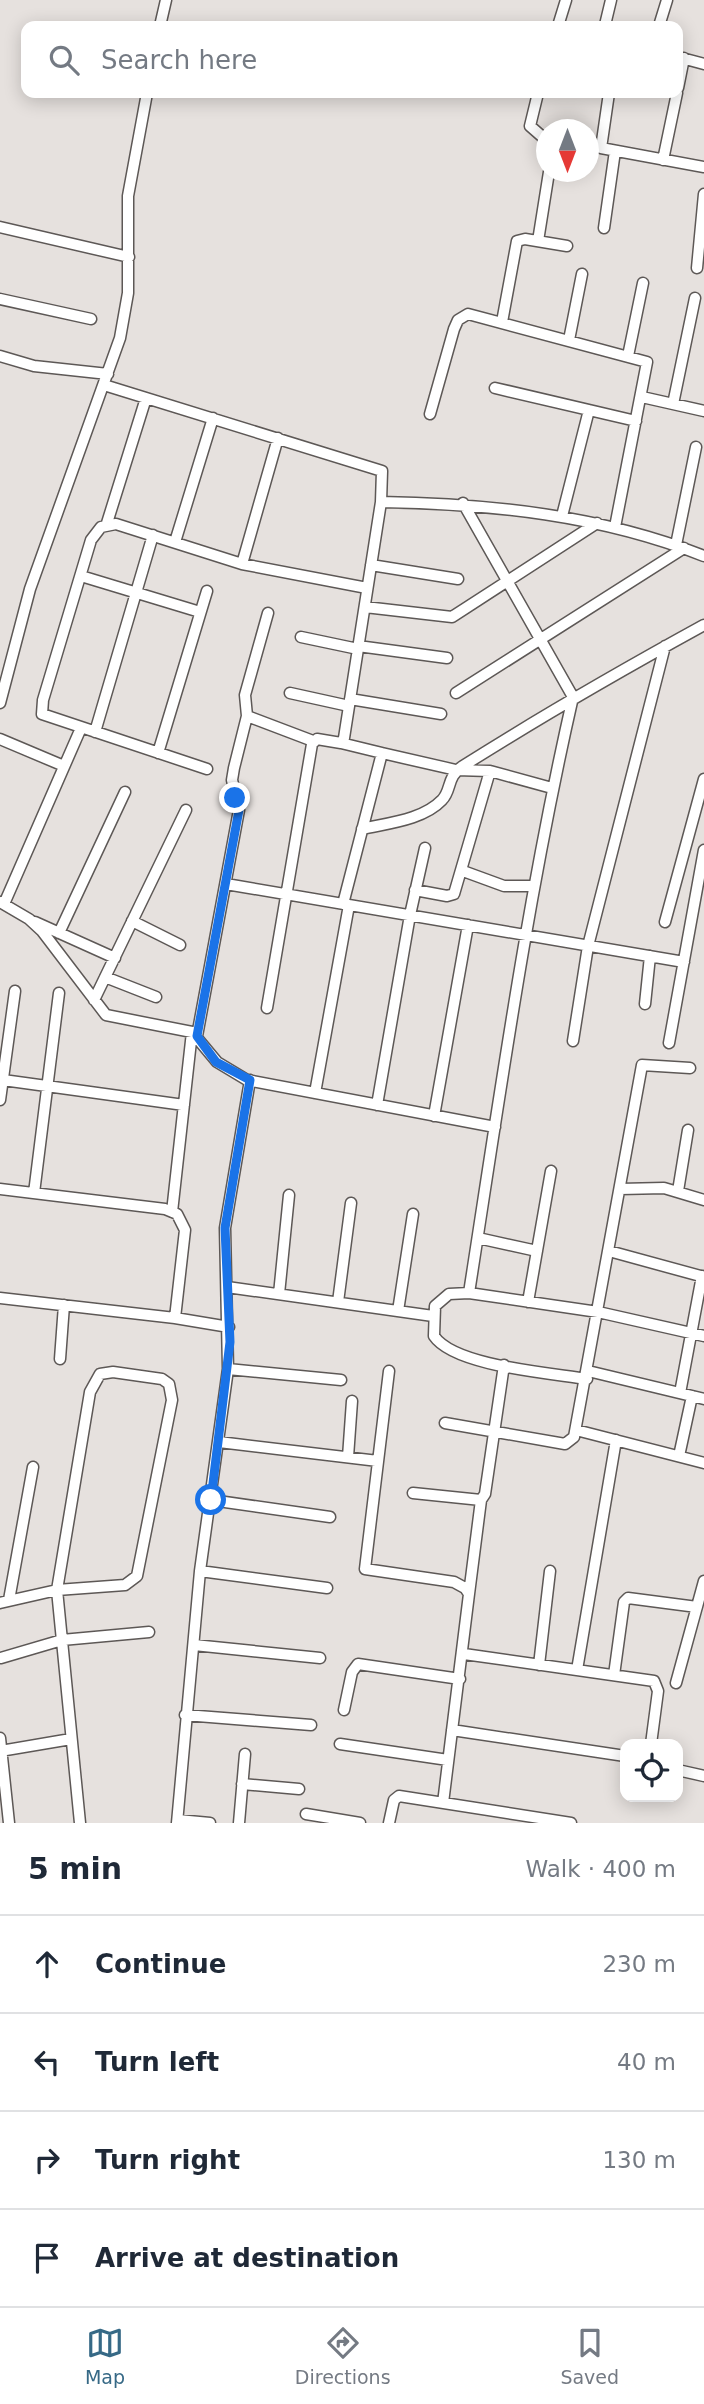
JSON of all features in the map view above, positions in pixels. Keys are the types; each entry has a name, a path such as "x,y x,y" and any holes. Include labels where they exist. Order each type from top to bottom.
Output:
{"street":[{"path":"161,21 166,0"},
{"path":"560,21 566,0"},
{"path":"606,21 611,0"},
{"path":"661,21 667,0"},
{"path":"683,58 704,64"},
{"path":"0,704 30,589 108,374 124,315 129,257 128,196 146,98"},
{"path":"536,131 530,126 537,98"},
{"path":"608,98 600,145 604,149 704,167"},
{"path":"663,160 675,98"},
{"path":"604,228 615,151"},
{"path":"538,241 547,182"},
{"path":"697,268 704,198"},
{"path":"0,227 129,257"},
{"path":"502,322 513,249 517,241 567,246"},
{"path":"569,340 582,274"},
{"path":"628,356 643,283"},
{"path":"673,404 695,298"},
{"path":"0,299 91,319"},
{"path":"430,414 458,320 468,314 648,362 615,527"},
{"path":"0,359 34,366 108,374"},
{"path":"104,385 377,468 384,478 350,703 341,743"},
{"path":"495,388 636,421"},
{"path":"642,397 704,411"},
{"path":"146,398 107,523 100,527 91,540 41,710 47,717 206,769"},
{"path":"562,516 589,410"},
{"path":"175,542 213,418"},
{"path":"242,564 278,438"},
{"path":"456,693 680,547 696,447"},
{"path":"381,502 463,503 562,516 615,527 704,556"},
{"path":"463,503 573,697 552,788 524,935 469,1293"},
{"path":"107,523 242,564 367,588"},
{"path":"365,607 452,617 597,523"},
{"path":"95,733 153,535"},
{"path":"371,565 457,579"},
{"path":"81,576 200,612"},
{"path":"158,753 206,591"},
{"path":"172,1212 194,1034 239,810 232,780 247,716 245,695 268,613"},
{"path":"362,829 415,817 429,809 443,800 456,770 573,697 704,625"},
{"path":"301,636 358,648 447,658"},
{"path":"573,1041 588,946 665,646"},
{"path":"290,693 441,714"},
{"path":"247,716 313,741 341,743 456,770 489,771 552,788"},
{"path":"81,728 2,903 29,919 114,958"},
{"path":"0,739 64,766"},
{"path":"267,1008 313,741"},
{"path":"316,1093 346,904 382,753"},
{"path":"415,890 447,896 454,894 463,872 489,771"},
{"path":"665,922 704,779"},
{"path":"59,933 124,792"},
{"path":"94,1000 186,810"},
{"path":"377,1105 410,915 425,848"},
{"path":"669,1043 684,962 700,898 704,855"},
{"path":"463,872 503,886 533,886"},
{"path":"226,884 684,962"},
{"path":"29,919 106,1014 194,1034 216,1062 250,1080 495,1127"},
{"path":"132,921 180,945"},
{"path":"434,1115 468,925"},
{"path":"645,1004 650,956"},
{"path":"105,977 156,997"},
{"path":"0,1100 15,991"},
{"path":"34,1193 59,993"},
{"path":"445,1423 565,1444 574,1437 642,1065 690,1068"},
{"path":"3,1080 184,1105"},
{"path":"210,1823 178,1822 185,1716 200,1571 228,1369 225,1228 250,1080"},
{"path":"678,1191 688,1130"},
{"path":"528,1302 551,1171"},
{"path":"620,1189 653,1187 678,1191 704,1200"},
{"path":"0,1189 172,1212 183,1222 185,1230 175,1318"},
{"path":"279,1294 289,1195"},
{"path":"338,1303 351,1203"},
{"path":"397,1311 413,1214"},
{"path":"478,1238 537,1251"},
{"path":"609,1251 703,1277 680,1393"},
{"path":"227,1287 433,1316"},
{"path":"704,1336 598,1312 469,1293 449,1294 435,1306 433,1316 433,1336 445,1349 504,1365 587,1375 704,1399"},
{"path":"0,1298 175,1318 229,1327"},
{"path":"60,1359 65,1305"},
{"path":"443,1803 464,1654 481,1500 485,1494 504,1365"},
{"path":"228,1369 341,1380"},
{"path":"389,1371 365,1569 454,1582 465,1588 469,1594"},
{"path":"33,1467 4,1601 57,1590 125,1585 137,1576 172,1400 169,1384 162,1379 113,1372 100,1374 94,1382 57,1590 80,1823"},
{"path":"679,1456 692,1396"},
{"path":"348,1457 352,1401"},
{"path":"576,1430 704,1463"},
{"path":"577,1670 617,1440"},
{"path":"219,1442 378,1461"},
{"path":"413,1493 481,1500"},
{"path":"211,1500 330,1517"},
{"path":"200,1571 327,1588"},
{"path":"539,1665 550,1571"},
{"path":"676,1683 703,1587"},
{"path":"614,1675 624,1602 628,1598 697,1607"},
{"path":"1,1658 62,1640 149,1632"},
{"path":"194,1645 320,1658"},
{"path":"464,1654 657,1683 651,1739"},
{"path":"344,1710 352,1672 358,1664 460,1679"},
{"path":"185,1716 311,1725"},
{"path":"452,1730 620,1755"},
{"path":"0,1738 9,1823"},
{"path":"1,1750 71,1739"},
{"path":"340,1744 448,1760"},
{"path":"239,1823 245,1754"},
{"path":"683,1771 704,1776"},
{"path":"242,1784 299,1789"},
{"path":"389,1823 394,1800 399,1797 571,1823"},
{"path":"498,1823 500,1812"},
{"path":"306,1814 360,1823"}],"route":[{"path":"211,1500 230,1342 225,1228 250,1080 216,1062 197,1036 239,810 235,798"}]}
